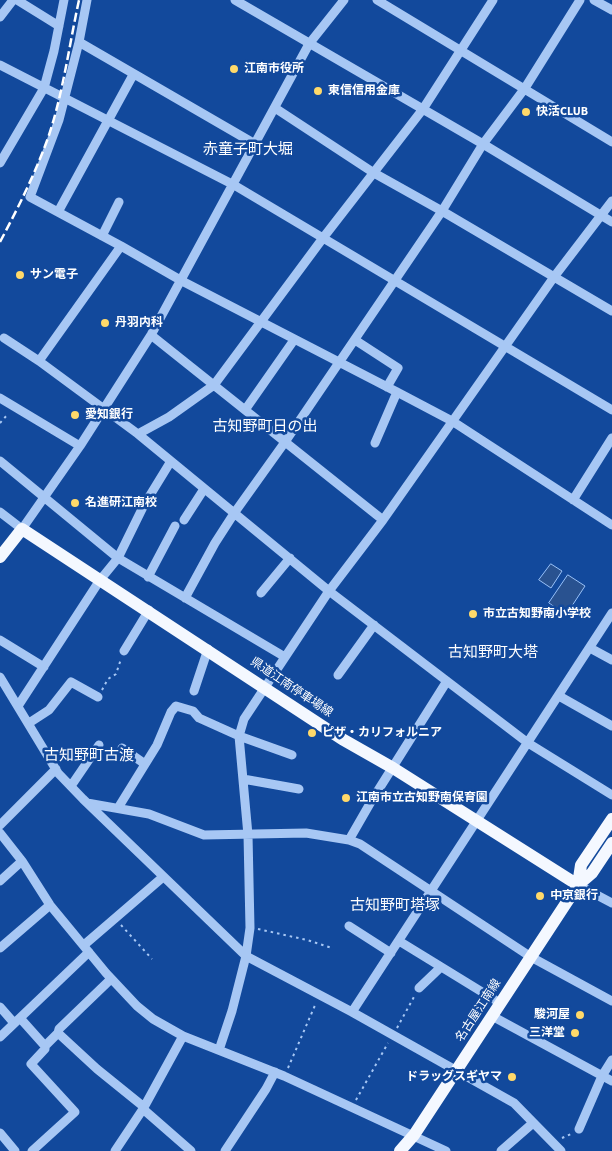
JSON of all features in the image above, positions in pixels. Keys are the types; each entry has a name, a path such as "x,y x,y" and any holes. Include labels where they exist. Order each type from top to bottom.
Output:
{"main road":[{"path":"0,558 22,528"},
{"name":"県道江南停車場線","path":"22,528 342,738 578,885"},
{"name":"名古屋江南線","path":"578,885 581,865 612,819"},
{"name":"名古屋江南線","path":"400,1151 414,1136 578,885 592,873 612,843"}],"street":[{"path":"0,16 13,0"},
{"path":"18,0 59,26"},
{"path":"0,163 44,88 54,51 64,0"},
{"path":"87,0 60,120 30,197 260,323 387,386 452,421 612,524"},
{"path":"235,0 483,144 612,222"},
{"path":"0,512 22,528 80,446 151,335 182,281 309,44 344,0"},
{"path":"377,0 612,142"},
{"path":"138,434 169,417 214,385 323,238 423,110 493,0"},
{"path":"185,598 215,543 235,512 285,442 442,211 483,144 525,88 580,0"},
{"path":"594,0 612,10"},
{"path":"79,42 255,144"},
{"path":"0,65 234,185 612,410"},
{"path":"58,212 133,75"},
{"path":"275,108 374,174 442,211 612,311"},
{"path":"219,1050 232,1011 246,956 250,928 248,835 239,736 244,719 329,591 383,520 554,277 612,201"},
{"path":"102,236 119,202"},
{"path":"39,360 121,246"},
{"path":"151,335 383,520"},
{"path":"4,338 39,360 138,434 329,591 528,743 612,796"},
{"path":"245,410 294,340"},
{"path":"354,340 398,368 387,386"},
{"path":"375,443 397,392"},
{"path":"0,398 80,446"},
{"path":"573,500 612,438"},
{"path":"18,706 100,580 118,558 144,505 171,461"},
{"path":"0,462 118,558 285,657"},
{"path":"184,520 204,488"},
{"path":"148,577 175,526"},
{"path":"261,594 290,558"},
{"path":"124,651 149,610"},
{"path":"352,1012 612,613"},
{"path":"338,675 374,624"},
{"path":"0,640 44,667"},
{"path":"590,648 612,660"},
{"path":"194,691 208,649"},
{"path":"0,677 56,769 87,803 246,956 352,1012 514,1103 561,1151"},
{"path":"349,840 447,681"},
{"path":"28,723 49,710 71,682 98,696"},
{"path":"559,696 612,726"},
{"path":"118,808 157,745 171,712 176,706 193,711 199,718 239,736 292,755"},
{"path":"71,786 99,745"},
{"path":"122,748 145,764"},
{"path":"0,825 56,769"},
{"path":"243,780 299,789"},
{"path":"87,803 149,814 204,835 306,833 349,840 360,844 531,957 612,1001"},
{"path":"0,833 22,861 50,905 86,949 111,979 137,1006 153,1019 183,1036 280,1074 446,1151"},
{"path":"0,881 22,861"},
{"path":"0,1037 115,918 163,877"},
{"path":"578,885 612,903"},
{"path":"0,948 50,905"},
{"path":"348,926 391,953"},
{"path":"399,940 500,1003"},
{"path":"419,988 442,967"},
{"path":"32,1151 75,1112 31,1064 58,1033 59,1029 111,979"},
{"path":"0,1007 45,1046"},
{"path":"492,1016 612,1081"},
{"path":"58,1033 191,1151"},
{"path":"114,1151 144,1108 183,1036"},
{"path":"580,1129 602,1076 612,1060"},
{"path":"225,1151 266,1089 280,1074"},
{"path":"501,1151 534,1123"},
{"path":"0,1133 15,1151"},
{"path":"176,1151 183,1144"}],"path":[{"path":"0,423 14,406"},
{"path":"98,696 108,679 116,674 124,651"},
{"path":"115,918 152,959"},
{"path":"250,928 307,940 332,948"},
{"path":"353,1107 419,988"},
{"path":"280,1074 319,994"},
{"path":"553,1143 580,1129"}],"water":[{"path":"551,564 562,571 551,588 539,580"},
{"path":"568,575 585,586 566,615 549,603"}],"railway":[{"path":"0,242 26,191 48,138 62,87 79,0"}],"place":[{"name":"江南市役所","path":"234,69"},
{"name":"東信信用金庫","path":"318,91"},
{"name":"快活CLUB","path":"526,112"},
{"name":"サン電子","path":"20,275"},
{"name":"丹羽内科","path":"105,323"},
{"name":"愛知銀行","path":"75,415"},
{"name":"名進研江南校","path":"75,503"},
{"name":"市立古知野南小学校","path":"473,614"},
{"name":"ピザ・カリフォルニア","path":"312,733"},
{"name":"江南市立古知野南保育園","path":"346,798"},
{"name":"中京銀行","path":"540,896"},
{"name":"駿河屋","path":"580,1015"},
{"name":"三洋堂","path":"575,1033"},
{"name":"ドラッグスギヤマ","path":"512,1077"}],"district":[{"name":"赤童子町大堀","path":"248,151"},
{"name":"古知野町日の出","path":"265,428"},
{"name":"古知野町大塔","path":"493,654"},
{"name":"古知野町古渡","path":"89,757"},
{"name":"古知野町塔塚","path":"395,907"}]}
